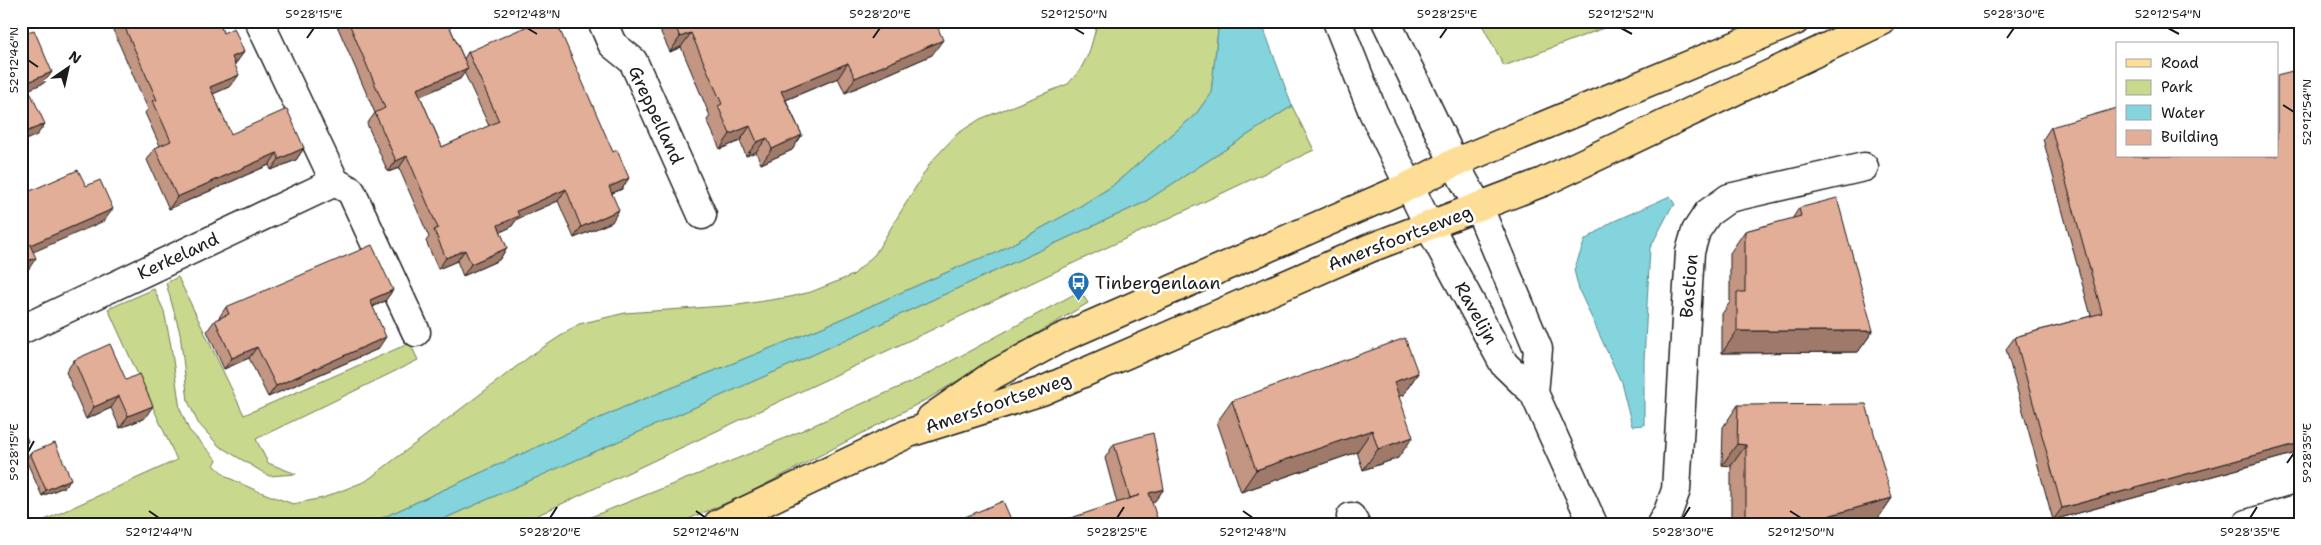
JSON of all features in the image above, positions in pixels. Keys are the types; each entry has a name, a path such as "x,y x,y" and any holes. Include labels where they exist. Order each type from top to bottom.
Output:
{"main road":[{"name":"Amersfoortseweg","path":"909,433 993,375 1061,338 1409,186 1454,163 1795,21"},
{"name":"Amersfoortseweg","path":"718,524 909,433 1042,391 1351,256 1543,182 1762,76 1882,21"}],"street":[{"path":"259,21 335,182 351,191 416,332"},
{"name":"Greppelland","path":"602,21 612,44 633,61 702,215"},
{"path":"1337,21 1373,112 1409,186"},
{"path":"1386,21 1454,163"},
{"name":"Ravelijn","path":"1454,163 1479,208 1538,349 1534,393"},
{"name":"Bastion","path":"1661,524 1676,490 1690,252 1696,231 1708,213 1729,198 1864,167"},
{"name":"Kerkeland","path":"21,330 335,182"},
{"name":"Ravelijn","path":"1409,186 1504,364 1534,393 1593,524"},
{"path":"2247,524 2300,508"}],"green space":[{"path":"1098,21 1219,21 1211,93 1196,114 1111,187 1069,213 994,254 975,260 823,327 622,408 369,524 36,524 177,460 108,309 154,289 164,311 180,409 189,430 217,460 214,465 227,477 293,504 323,498 366,481 533,354 579,324 625,313 738,305 790,297 811,292 853,275 875,254 931,162 957,134 980,119 1068,84 1080,70 1089,53"},
{"path":"1480,21 1485,21 1488,24 1500,21 1622,21 1504,66"},
{"path":"1292,106 1314,150 519,524 432,524 808,357 1143,203"},
{"path":"178,277 244,415 410,343 418,360 256,439 268,463 296,474 269,476 219,446 198,423 188,401 180,333 166,283"},
{"path":"1080,291 1088,303 929,398 747,494 677,524 573,524 751,453 920,378"}],"water":[{"path":"1219,21 1261,21 1292,106 1143,203 808,357 432,524 369,524 622,408 823,327 975,260 994,254 1069,213 1111,187 1196,114 1211,93"},
{"path":"1670,196 1675,205 1671,208 1650,248 1644,361 1644,425 1632,426 1621,382 1579,290 1574,270 1585,240 1612,222"}],"building":[{"path":"122,21 219,21 223,33 234,28 244,52 232,57 239,75 210,87 231,134 287,109 304,148 279,159 277,153 177,197 155,148 171,141 153,101 157,100"},
{"path":"348,21 447,21 468,68 417,89 442,147 499,121 468,52 539,21 556,21 613,152 617,150 629,178 609,187 619,210 581,227 566,189 517,211 519,216 498,225 507,248 471,264 465,250 446,258 434,230 438,228 407,156 396,161 375,113 385,108"},
{"path":"673,21 935,21 943,40 855,78 848,63 781,91 802,135 772,149 767,138 757,142 750,126 730,134 718,106 722,104 691,33 680,37"},
{"path":"34,30 52,72 26,83 45,124 21,134 21,35"},
{"path":"2300,69 2300,443 2062,508 2015,337 2102,313 2051,127 2116,108 2116,158 2278,158 2278,75"},
{"path":"78,170 86,186 100,180 113,209 30,245 36,258 21,263 21,195"},
{"path":"1837,198 1873,331 1737,331 1737,292 1745,292 1745,231 1801,216 1799,208"},
{"path":"372,245 393,290 370,300 386,337 276,386 257,347 232,358 215,320 229,314 226,307"},
{"path":"1405,338 1418,373 1394,382 1413,437 1378,449 1372,430 1256,470 1232,401"},
{"path":"110,344 126,380 139,374 153,406 128,416 119,396 94,407 74,360"},
{"path":"1866,404 1892,498 1799,524 1746,524 1746,445 1737,444 1738,405"},
{"path":"21,425 28,441 21,444"},
{"path":"1153,433 1164,489 1149,493 1159,524 1053,524 1140,495 1130,498 1114,444"},
{"path":"55,443 71,479 46,490 30,453"},
{"path":"1003,501 1013,524 960,524 958,520"}],"place":[{"name":"Tinbergenlaan","path":"1079,302"}]}
